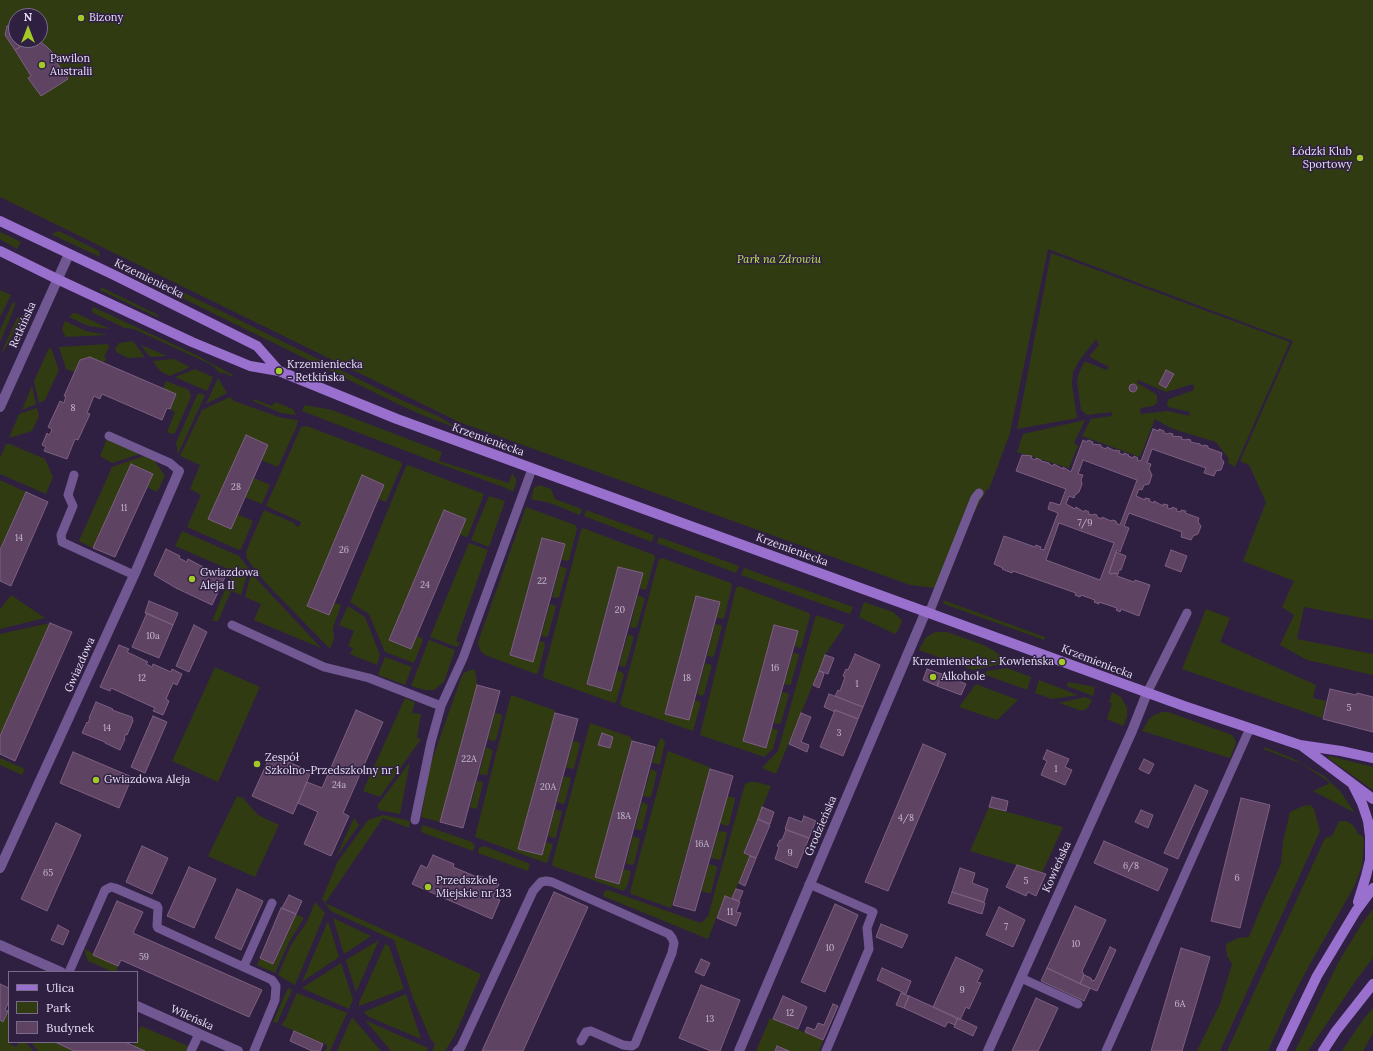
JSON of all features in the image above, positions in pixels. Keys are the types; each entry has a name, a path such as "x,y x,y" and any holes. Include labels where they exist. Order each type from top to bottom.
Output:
{"main road":[{"name":"Krzemieniecka","path":"0,221 257,346 279,371"},
{"name":"Krzemieniecka","path":"0,251 192,342 250,366 279,371 397,419 1147,693 1300,745 1341,750 1373,758"},
{"name":"Krzemieniecka","path":"1300,745 1373,799"},
{"path":"1353,785 1362,803 1368,821 1370,836 1370,860 1356,911"},
{"path":"1281,1051 1317,976 1356,911 1373,888"},
{"path":"1323,1051 1336,1031 1373,984"}],"street":[{"name":"Retkińska","path":"0,407 69,254"},
{"name":"Gwiazdowa","path":"0,868 134,575 179,471"},
{"name":"Grodzieńska","path":"739,1051 809,884 927,612"},
{"name":"Kowieńska","path":"988,1051 1132,731 1147,693"},
{"path":"0,945 58,971"},
{"name":"Wileńska","path":"138,1006 238,1051"}],"lane":[{"path":"109,436 170,463 179,471"},
{"path":"415,820 431,742 441,706 464,658 532,469"},
{"path":"74,475 68,495 73,506 61,535 62,542 134,575"},
{"path":"927,612 975,498 979,493"},
{"path":"1147,693 1187,613"},
{"path":"232,626 324,667 374,679 441,706"},
{"path":"1106,1051 1250,728"},
{"path":"457,1051 461,1047 533,891 541,882 546,881 552,882 668,934 674,943 672,954 635,1044 632,1046 623,1045 591,1031 586,1032 581,1041"},
{"path":"809,884 873,912 867,928 869,949 826,1051"},
{"path":"69,971 105,890 111,887 116,888 157,906 158,928 272,980 276,986 275,1000 254,1051"},
{"path":"244,966 272,904"},
{"path":"1021,978 1078,1004"},
{"path":"191,1051 199,1034"}],"green space":[{"name":"Park na Zdrowiu","path":"0,0 1373,0 1373,620 1304,607 1297,639 1373,654 1373,675 1307,660 1280,645 1294,615 1282,607 1294,581 1243,561 1266,502 1249,465 1240,461 1293,341 1048,249 1010,433 989,489 987,489 944,567 936,588 910,585 459,422 0,197"},
{"path":"59,231 99,251 100,257 51,234"},
{"path":"0,232 21,242 17,249 0,239"},
{"path":"1051,253 1290,342 1235,467 1228,463 1229,459 1216,442 1173,429 1155,419 1140,457 1082,436 1091,419 1112,416 1112,412 1087,415 1081,410 1077,381 1084,362 1106,370 1109,367 1090,357 1099,345 1096,339 1079,361 1073,372 1072,384 1077,418 1017,429","holes":["1138,380 1166,392 1193,384 1194,390 1169,399 1167,403 1168,407 1190,412 1189,416 1168,411 1141,414 1140,408 1153,406 1157,403 1157,397 1156,394 1137,383"]},
{"path":"118,260 401,400 438,416 459,429 400,405 113,264"},
{"path":"101,287 159,316 157,317 100,290"},
{"path":"0,290 11,295 0,317"},
{"path":"13,302 15,303 15,306 0,342 0,330"},
{"path":"93,307 194,354 233,375 233,377 220,373 212,365 134,329 125,328 93,313"},
{"path":"73,313 110,329 88,326 69,317"},
{"path":"24,316 3,352 2,351 17,318"},
{"path":"65,321 86,331 107,335 66,337 62,329"},
{"path":"133,341 144,357 128,358 116,352 115,349 119,343"},
{"path":"108,344 109,347 104,357 106,358 104,363 89,357 80,360 74,372 66,369 59,347"},
{"path":"141,345 167,356 150,357"},
{"path":"49,348 51,348 59,370 45,400 39,403 34,381"},
{"path":"174,359 190,367 170,376 160,371 153,361"},
{"path":"195,369 213,377 207,391 175,377"},
{"path":"218,378 227,393 206,404"},
{"path":"166,381 189,390 191,397 175,433 171,434 167,432 175,412 170,409 163,389"},
{"path":"32,386 36,404 22,410"},
{"path":"198,393 205,395 178,454 176,443"},
{"path":"230,397 234,401 282,418 298,420 296,428 278,467 261,460 268,445 246,435 209,519 230,529 237,514 253,521 241,549 239,550 187,527 201,495 190,489 200,465 180,456 202,410"},
{"path":"254,399 272,406 275,402 293,409 296,415 281,413 253,401"},
{"path":"305,405 332,410 442,452 439,461 509,483 512,473 516,479 513,492 506,488 302,411"},
{"path":"37,408 39,416 32,431 9,438 19,414"},
{"path":"1085,420 1074,443 1078,446 1069,468 1017,452 1023,434"},
{"path":"307,426 401,462 402,465 386,502 378,499 384,485 362,476 307,606 329,615 335,603 341,605 333,628 334,639 330,649 265,582 247,559 246,552 264,510 294,523 299,527 301,522 266,506 301,427"},
{"path":"107,439 140,454 112,463 100,456"},
{"path":"6,444 10,444 45,459 53,477 46,494 0,474 0,458"},
{"path":"144,456 154,460 165,476 157,492 147,487 153,474 131,464 93,548 79,541 112,467"},
{"path":"408,465 484,494 468,536 466,537 459,534 466,519 444,510 389,640 411,649 417,636 422,638 423,640 414,663 385,652 369,614 350,602 406,466"},
{"path":"254,478 270,485 262,504 245,497"},
{"path":"0,480 26,492 0,550"},
{"path":"539,485 551,489 555,499 582,509 580,515 550,503 531,499 534,488"},
{"path":"489,496 505,501 489,547 471,540"},
{"path":"526,507 575,525 577,529 569,560 567,561 561,559 565,544 542,538 510,655 533,661 539,641 544,642 545,645 538,673 536,674 485,655 480,650 478,642"},
{"path":"586,510 654,535 652,542 584,516"},
{"path":"583,528 654,555 655,558 646,590 639,588 642,573 618,567 587,684 611,691 617,670 623,673 624,675 616,702 614,703 544,678 543,675 581,530"},
{"path":"182,531 239,556 249,569 241,595 231,591 218,621 212,621 233,571 175,546"},
{"path":"659,537 739,566 736,573 657,543"},
{"path":"469,543 488,550 456,641 460,643 457,647 430,637"},
{"path":"662,558 731,583 732,586 724,618 722,619 716,617 694,700 701,702 693,731 621,706 620,704 659,559"},
{"path":"560,566 567,569 559,597 557,598 552,597"},
{"path":"744,568 853,607 850,614 741,575"},
{"path":"251,573 324,651 321,648 254,620 261,604 245,597"},
{"path":"739,586 809,613 810,616 801,648 794,646 798,631 774,625 743,741 766,748 771,728 778,730 773,749 764,757 700,735 736,588"},
{"path":"11,595 45,618 0,629 0,609"},
{"path":"638,595 645,598 637,627 635,628 630,627"},
{"path":"943,600 1045,637 1044,640 944,604"},
{"path":"864,602 893,612 902,620 899,629 895,634 859,617"},
{"path":"550,604 556,607 548,636 541,636"},
{"path":"348,606 365,617 380,655 377,665 350,654 353,648 348,646 354,631 339,625"},
{"path":"1206,609 1230,618 1220,642 1316,685 1313,698 1326,701 1322,718 1182,669"},
{"path":"816,615 845,625 825,655 776,774 762,768 778,751"},
{"path":"50,623 0,736 0,634"},
{"path":"715,624 721,625 722,627 714,656 712,657 707,656"},
{"path":"935,632 947,632 981,644 993,650 1009,662 973,670 919,650 926,637"},
{"path":"628,634 634,637 626,665 624,667 619,665"},
{"path":"429,640 455,650 444,682 434,690 425,690 411,686"},
{"path":"793,653 799,655 791,684 784,684"},
{"path":"385,657 412,667 405,685 378,675"},
{"path":"705,663 712,665 704,694 702,696 697,694"},
{"path":"215,667 260,687 218,782 172,761"},
{"path":"1007,668 1031,677 1027,690 983,674 987,671"},
{"path":"475,669 477,685 440,822 421,817 430,766 461,678 464,673"},
{"path":"1039,680 1078,695 1052,699 1035,693"},
{"path":"1068,682 1095,687 1093,696 1067,686"},
{"path":"976,684 1018,700 997,720 959,707"},
{"path":"782,692 788,693 789,695 781,723 779,724 774,723"},
{"path":"1112,692 1121,697 1127,708 1127,717 1123,726 1107,719 1112,703 1109,702"},
{"path":"511,695 554,710 555,713 518,849 542,855 545,842 553,844 546,863 475,837"},
{"path":"1085,697 1092,700 1088,708 1082,711 1059,703"},
{"path":"405,698 415,702 412,713 421,714 417,738 421,739 380,797 363,791"},
{"path":"1162,712 1168,712 1232,735 1236,744 1230,758 1142,731 1149,719"},
{"path":"495,713 501,714 502,716 496,740 493,741 488,739"},
{"path":"590,723 631,737 632,741 596,877 619,884 623,869 631,871 628,884 624,891 553,866 552,864"},
{"path":"660,738 664,740 665,743 660,764 652,763"},
{"path":"573,741 579,742 580,744 574,768 571,769 566,767"},
{"path":"486,747 493,750 487,775 485,775 479,774"},
{"path":"1264,747 1292,758 1324,776 1340,791 1355,813 1313,791 1330,783 1302,764 1263,749"},
{"path":"668,751 709,767 710,769 671,908 631,894 630,892"},
{"path":"1329,756 1373,767 1373,790 1328,758"},
{"path":"0,758 25,769 22,775 0,765"},
{"path":"410,762 400,814 379,810 377,806"},
{"path":"651,769 657,772 651,797 643,796"},
{"path":"564,776 571,778 565,803 562,804 557,802"},
{"path":"477,781 483,783 477,808 475,809 470,807"},
{"path":"750,782 771,786 744,853 750,856 732,898 725,896 708,939 603,896 604,892 608,890 701,923 708,916 745,784"},
{"path":"237,796 243,798 258,815 279,825 255,877 208,856"},
{"path":"727,796 735,798 735,800 729,825 727,826 719,823"},
{"path":"642,802 648,805 642,830 640,830 635,829"},
{"path":"1311,805 1314,809 1320,831 1220,1051 1197,1051 1220,1004 1232,964 1227,956 1226,944 1238,938 1249,937 1281,864 1283,842 1290,812 1303,806"},
{"path":"989,807 1063,827 1042,873 970,851"},
{"path":"555,809 562,812 556,837 554,838 548,836"},
{"path":"383,815 410,821 409,828 383,818 325,903 322,899 337,863 368,820"},
{"path":"354,818 359,825 336,857"},
{"path":"1339,821 1346,821 1354,826 1358,834 1363,836 1364,844 1362,866 1355,885 1292,998 1268,1051 1227,1051 1325,838 1332,836"},
{"path":"423,825 472,842 475,846 473,851 421,832"},
{"path":"718,831 726,832 727,834 721,859 719,860 711,858"},
{"path":"633,836 640,839 634,864 631,865 626,863"},
{"path":"484,846 530,864 528,871 478,853 479,848"},
{"path":"709,864 716,866 717,868 711,893 701,891"},
{"path":"315,902 325,913 295,985 278,975 291,945 307,922"},
{"path":"325,903 481,974 455,1035 445,1051 432,1051 435,1044 431,1040 413,998 394,940 331,911"},
{"path":"1373,909 1373,958 1308,1051 1295,1051 1338,963 1361,925"},
{"path":"296,914 304,918 288,944 275,973 257,965 260,958 274,964"},
{"path":"333,918 371,936 344,954"},
{"path":"328,921 339,957 302,982"},
{"path":"379,940 356,992 346,960"},
{"path":"385,944 389,946 404,989 359,1006 359,1003"},
{"path":"84,949 118,966 116,971 111,971 88,961"},
{"path":"341,963 353,1000 349,1009 302,988"},
{"path":"288,988 292,990 277,1023 273,1022"},
{"path":"297,993 347,1013 330,1051 324,1051 327,1049 327,1045 281,1025 285,1020"},
{"path":"406,994 421,1039 369,1017 364,1012"},
{"path":"1373,1008 1373,1033 1363,1051 1342,1051 1362,1021"},
{"path":"8,1010 8,1043 16,1047 18,1043 27,1043 33,1051 0,1051 0,1020 3,1021"},
{"path":"352,1017 381,1051 337,1051"},
{"path":"770,1018 823,1040 819,1051 789,1051 777,1046 775,1051 756,1051"},
{"path":"365,1020 428,1048 427,1051 391,1051"},
{"path":"141,1026 188,1046 186,1051 145,1051 133,1046 134,1043 138,1043 138,1034"},
{"path":"32,1043 57,1043 74,1051 38,1051"}],"building":[{"path":"8,25 8,40 5,35"},
{"name":"Pawilon Australii","path":"18,48 48,48 53,53 51,54 68,79 41,96 28,78 31,76 15,50"},
{"path":"90,357 176,394 170,409 167,408 162,420 102,394 100,399 94,396 87,413 90,414 78,440 75,439 67,459 44,451 46,447 42,445 47,433 49,435 52,429 48,427 60,401 64,403 66,396 64,396 80,360"},
{"path":"1166,370 1174,374 1166,388 1159,384"},
{"path":"1131,384 1135,384 1137,388 1135,392 1131,392 1129,390 1129,386"},
{"path":"1153,429 1159,431 1159,429 1164,431 1164,433 1182,437 1181,439 1191,440 1190,442 1208,446 1208,448 1222,453 1221,458 1224,462 1221,470 1216,471 1214,476 1204,473 1206,468 1152,449 1147,463 1151,464 1149,469 1152,475 1149,484 1144,485 1142,490 1139,489 1136,496 1145,500 1145,498 1150,499 1149,501 1154,503 1154,501 1163,506 1163,504 1168,505 1167,508 1172,509 1172,507 1177,509 1176,511 1186,511 1185,513 1199,518 1198,522 1201,526 1198,534 1193,536 1191,540 1181,537 1182,532 1129,513 1124,526 1129,528 1120,552 1117,550 1109,573 1118,574 1117,576 1134,582 1135,580 1150,585 1139,616 1121,609 1120,612 1116,610 1117,608 1099,602 1099,604 1094,602 1095,600 1081,595 1080,597 1075,595 1076,593 1013,571 1012,573 994,564 1004,536 1035,547 1036,545 1041,547 1040,549 1044,550 1058,513 1048,509 1050,502 1060,505 1066,489 1016,471 1022,455 1032,456 1031,458 1035,460 1036,458 1053,466 1054,464 1063,469 1063,467 1071,472 1083,440 1087,442 1088,440 1093,442 1092,444 1101,445 1101,447 1106,449 1107,447 1115,451 1120,451 1119,453 1124,455 1124,453 1133,458 1134,456 1138,458 1137,460 1141,461","holes":["1083,460 1137,480 1120,525 1116,523 1116,521 1111,521 1102,517 1102,519 1097,517 1097,515 1088,514 1089,512 1085,510 1084,512 1076,507 1075,509 1066,504 1069,496 1074,498 1079,492 1083,475 1078,474","1059,523 1114,543 1100,580 1046,560"]},
{"path":"246,435 268,445 231,529 208,519"},
{"path":"131,464 153,474 115,557 93,548"},
{"path":"362,475 384,485 329,615 307,606"},
{"path":"26,492 48,502 11,586 0,581 0,550"},
{"path":"444,510 466,519 411,649 389,640"},
{"path":"542,538 565,544 533,662 510,655"},
{"name":"Gwiazdowa Aleja II","path":"166,549 180,556 179,558 187,562 188,559 203,567 202,569 206,571 207,569 225,577 212,605 176,588 154,575"},
{"path":"1171,550 1187,556 1181,572 1165,566"},
{"path":"1116,552 1126,556 1118,574 1112,574 1109,573"},
{"path":"618,567 643,573 611,691 587,684"},
{"path":"696,596 720,602 689,720 665,714"},
{"path":"149,601 178,613 173,625 145,613"},
{"path":"147,613 173,625 159,658 132,647"},
{"path":"50,623 72,632 15,761 0,754 0,736"},
{"path":"194,625 207,632 189,672 176,666"},
{"path":"774,625 798,631 766,748 743,741"},
{"path":"119,645 129,649 127,652 148,662 146,664 152,667 153,664 171,672 172,669 182,674 177,685 173,683 166,699 169,701 163,715 153,711 155,708 111,688 110,691 100,687"},
{"path":"855,654 880,665 863,707 835,696 838,690 840,691 845,677 843,676 846,669 848,670"},
{"path":"825,655 834,658 828,674 819,671"},
{"path":"927,669 942,674 937,686 923,680"},
{"path":"819,671 823,672 824,674 819,688 813,685"},
{"path":"942,674 966,684 961,695 937,686"},
{"path":"477,685 500,691 463,828 440,822"},
{"path":"1330,689 1373,697 1373,732 1323,719"},
{"path":"829,694 863,707 858,719 824,707"},
{"path":"96,702 113,709 112,710 132,717 133,721 127,735 126,734 124,738 125,739 120,750 82,733 87,722 88,723"},
{"name":"Zespół Szkolno-Przedszkolny nr 1","path":"356,710 383,722 343,813 349,816 331,856 304,844 318,812 298,803 307,782 322,788"},
{"path":"835,710 858,719 843,756 820,747"},
{"path":"555,713 578,719 542,855 518,849"},
{"path":"801,713 811,717 801,742 809,745 807,752 789,744"},
{"path":"153,716 167,722 145,773 131,767"},
{"path":"602,733 613,737 610,748 598,745"},
{"path":"632,741 655,747 619,884 595,877"},
{"path":"923,744 946,754 888,891 865,882"},
{"path":"1047,750 1069,759 1065,767 1072,770 1065,785 1041,775 1047,761 1043,759"},
{"name":"Gwiazdowa Aleja","path":"73,752 132,777 119,808 60,783"},
{"path":"271,754 311,772 293,814 252,796"},
{"path":"1144,759 1154,764 1149,774 1139,769"},
{"path":"710,769 733,776 695,911 673,905"},
{"path":"1195,785 1208,791 1178,859 1164,853"},
{"path":"992,797 1008,801 1006,811 989,807"},
{"path":"1241,798 1270,805 1240,928 1211,921"},
{"path":"762,807 774,812 770,824 758,819"},
{"path":"1141,810 1153,815 1148,828 1135,822"},
{"path":"804,816 816,821 809,838 785,829 789,817 802,822"},
{"path":"758,819 770,825 756,858 744,853"},
{"path":"56,823 81,835 47,911 21,899"},
{"path":"786,830 809,838 797,868 775,859 779,847 777,846 780,840 782,840"},
{"path":"1104,841 1168,869 1158,891 1094,863"},
{"path":"142,846 168,858 152,894 126,882"},
{"name":"Przedszkole Miejskie nr 133","path":"433,855 454,864 453,867 499,884 493,897 500,900 492,919 412,884 421,865 427,868"},
{"path":"750,856 756,858 745,886 739,883"},
{"path":"1017,865 1046,874 1036,896 1028,892 1026,896 1006,887"},
{"path":"189,867 216,879 194,928 167,916"},
{"path":"960,868 975,873 972,883 988,889 984,902 952,892"},
{"path":"237,889 263,901 241,950 215,938"},
{"path":"736,889 743,891 739,901 732,898"},
{"path":"554,892 588,907 523,1051 482,1051"},
{"path":"952,892 985,903 982,914 948,903"},
{"path":"289,895 302,901 296,914 282,908"},
{"path":"725,896 740,902 736,912 741,913 736,926 717,918"},
{"path":"117,901 143,912 133,933 262,990 249,1017 121,960 118,966 93,955"},
{"path":"835,904 858,915 825,992 801,982"},
{"path":"1075,906 1106,920 1082,971 1084,975 1080,984 1047,968"},
{"path":"999,907 1025,920 1013,947 986,935"},
{"path":"281,908 296,914 273,964 260,958"},
{"path":"881,924 908,935 902,948 876,937"},
{"path":"58,925 69,931 63,945 51,940"},
{"path":"1110,947 1116,950 1097,991 1080,984 1084,975 1091,978 1092,981 1095,980"},
{"path":"1181,948 1210,957 1182,1051 1151,1051"},
{"path":"956,957 983,970 977,982 981,983 969,1009 966,1007 960,1020 933,1007"},
{"path":"701,959 710,963 704,976 695,972"},
{"path":"882,968 911,981 906,994 877,980"},
{"path":"1047,968 1090,988 1084,1001 1041,981"},
{"path":"0,984 8,988 8,1003 5,1010 8,1011 3,1022 0,1020"},
{"path":"701,985 740,1000 720,1051 711,1051 679,1038"},
{"path":"901,993 909,996 904,1008 896,1005"},
{"path":"783,996 807,1007 798,1029 773,1019"},
{"path":"909,996 958,1018 955,1025 948,1022 945,1027 904,1008"},
{"path":"1036,998 1058,1008 1038,1051 1012,1051"},
{"path":"833,1004 838,1006 823,1040 805,1032 807,1027 815,1030 818,1023 824,1025"},
{"path":"958,1018 977,1027 973,1036 954,1027"},
{"path":"294,1031 323,1044 320,1051 312,1051 290,1041"},
{"path":"57,1043 127,1043 145,1051 74,1051"},
{"path":"777,1046 789,1051 775,1051"}],"place":[{"name":"Bizony","path":"81,18"},
{"name":"Pawilon Australii","path":"42,65"},
{"name":"Łódzki Klub Sportowy","path":"1360,158"},
{"name":"Krzemieniecka - Retkińska","path":"279,371"},
{"name":"Gwiazdowa Aleja II","path":"192,579"},
{"name":"Krzemieniecka - Kowieńska","path":"1062,662"},
{"name":"Alkohole","path":"933,677"},
{"name":"Zespół Szkolno-Przedszkolny nr 1","path":"257,764"},
{"name":"Gwiazdowa Aleja","path":"96,780"},
{"name":"Przedszkole Miejskie nr 133","path":"428,887"}]}
